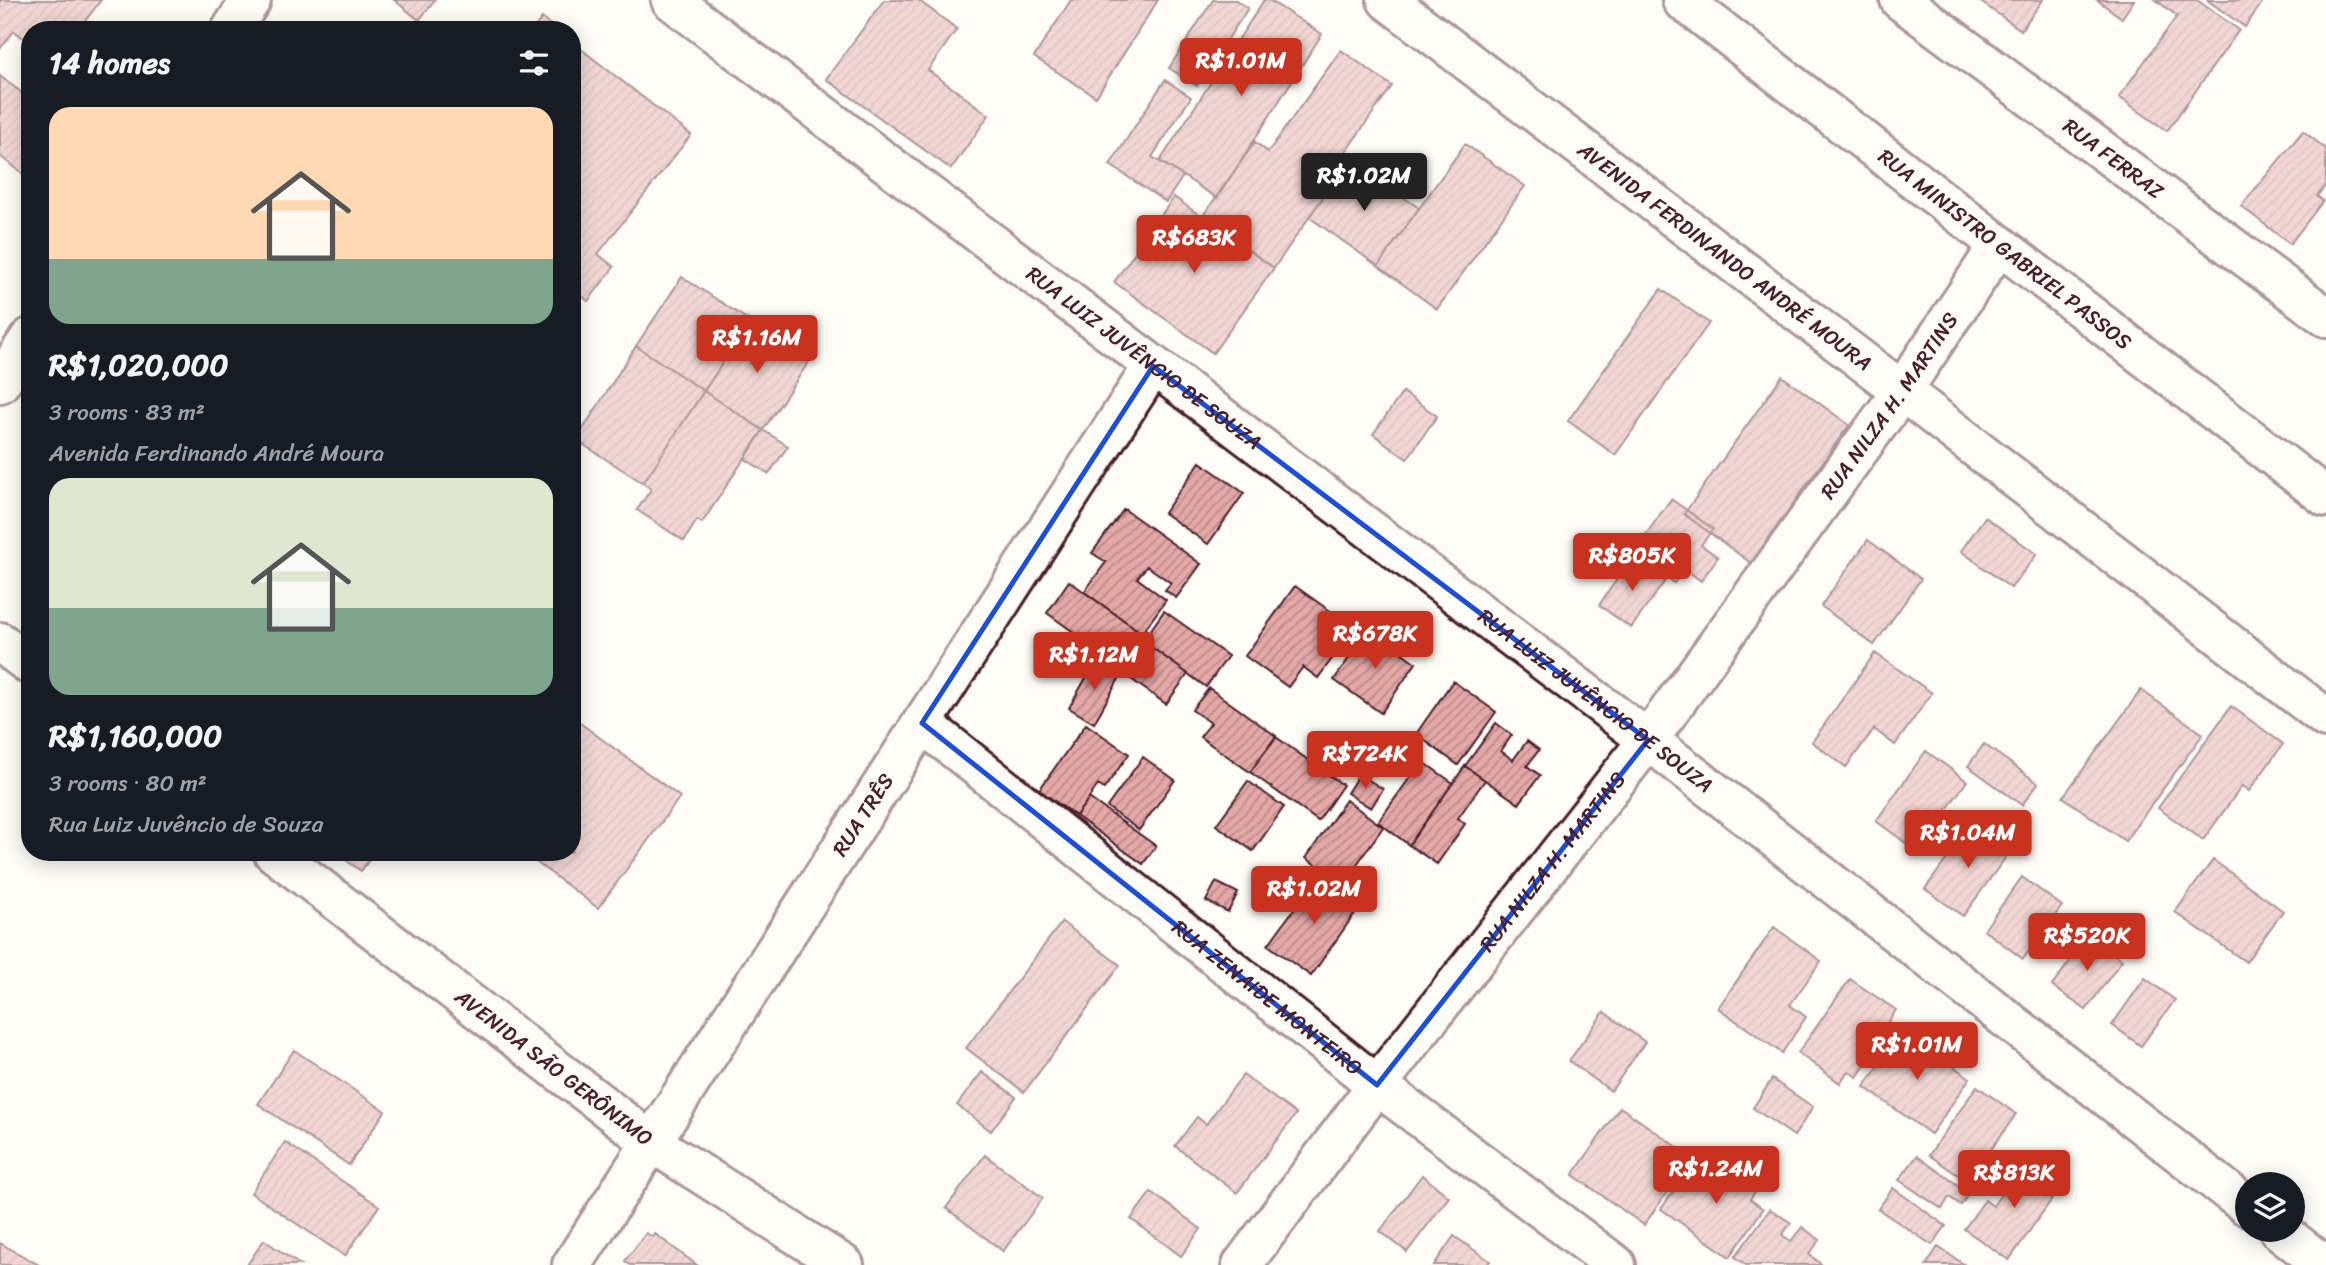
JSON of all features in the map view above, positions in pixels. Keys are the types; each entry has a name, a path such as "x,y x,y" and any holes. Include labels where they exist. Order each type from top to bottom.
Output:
{"street":[{"path":"237,21 251,0"},
{"name":"RUA LUIZ JUVÊNCIO DE SOUZA","path":"671,0 1648,740 2235,1197"},
{"name":"AVENIDA FERDINANDO ANDRÉ MOURA","path":"1387,0 1902,391 2326,718"},
{"name":"RUA FERRAZ","path":"1900,0 2326,317"},
{"name":"RUA MINISTRO GABRIEL PASSOS","path":"1692,3 1999,245 2326,497"},
{"name":"RUA NILZA H. MARTINS","path":"1242,1265 1377,1084 1648,740 1902,391 1999,245"},
{"path":"0,383 21,352"},
{"name":"RUA TRÊS","path":"572,1265 1153,366"},
{"path":"0,642 21,658"},
{"name":"RUA ZENAIDE MONTEIRO","path":"922,723 1377,1084 1616,1265"},
{"name":"AVENIDA SÃO GERÔNIMO","path":"285,861 650,1143 844,1265"},
{"path":"2294,1242 2323,1265"}],"highlighted area":[{"path":"1153,366 1648,740 1377,1085 922,723"}],"building":[{"path":"0,0 101,0 85,21 21,21 21,36 14,31 0,49"},
{"path":"394,0 435,0 419,20"},
{"path":"884,0 918,0 957,29 928,70 989,115 951,169 826,79"},
{"path":"1071,0 1158,0 1096,97 1034,57"},
{"path":"1213,0 1236,0 1248,8 1197,86 1169,68"},
{"path":"1264,0 1269,0 1322,34 1217,198 1160,161"},
{"path":"1978,0 2043,0 2021,30"},
{"path":"2097,0 2134,0 2122,18"},
{"path":"2156,0 2197,0 2239,30 2167,131 2119,97 2177,16"},
{"path":"2207,0 2264,0 2245,27"},
{"path":"581,49 691,135 598,254 614,267 588,301 581,295"},
{"path":"1341,50 1392,86 1320,188 1326,193 1274,268 1202,217 1255,142 1268,152"},
{"path":"0,76 21,92 21,172 0,156"},
{"path":"1165,80 1191,97 1152,157 1183,176 1166,202 1110,165"},
{"path":"2303,131 2326,149 2326,185 2317,196 2323,201 2290,244 2241,206"},
{"path":"1465,144 1525,186 1437,309 1378,266"},
{"path":"1350,160 1419,208 1378,266 1309,217"},
{"path":"1174,197 1274,268 1213,353 1114,282"},
{"path":"682,277 750,321 704,391 636,346"},
{"path":"1661,289 1709,323 1615,455 1568,421"},
{"path":"750,321 810,360 763,430 704,391"},
{"path":"636,346 704,391 643,483 581,443 581,432"},
{"path":"1782,376 1849,425 1751,563 1684,514"},
{"path":"704,391 763,430 702,523 697,520 684,541 637,510 651,489 643,483"},
{"path":"1403,392 1437,416 1407,459 1373,434"},
{"path":"763,430 788,446 769,474 745,459"},
{"path":"1200,462 1244,493 1208,544 1164,513"},
{"path":"1671,499 1713,529 1701,545 1718,557 1701,581 1685,569 1674,583 1633,553"},
{"path":"1124,509 1201,564 1176,598 1165,590 1171,583 1147,566 1137,578 1166,600 1142,633 1084,592 1106,562 1092,553"},
{"path":"1985,517 2037,554 2011,588 1961,551"},
{"path":"1868,540 1921,579 1874,645 1821,606"},
{"path":"1632,558 1665,581 1631,628 1599,605"},
{"path":"1069,581 1142,633 1120,665 1047,613"},
{"path":"1295,586 1354,628 1318,678 1303,667 1288,687 1245,656"},
{"path":"1164,611 1228,656 1206,687 1143,641"},
{"path":"1369,629 1416,663 1381,713 1334,680"},
{"path":"1139,638 1188,674 1166,704 1117,669"},
{"path":"1875,653 1932,693 1895,745 1874,729 1846,767 1812,742"},
{"path":"1095,662 1120,677 1094,723 1069,708"},
{"path":"1453,681 1496,712 1458,765 1416,734"},
{"path":"1209,688 1276,736 1250,772 1200,737 1211,723 1192,710"},
{"path":"2141,690 2203,734 2125,841 2063,797"},
{"path":"2231,706 2283,744 2249,791 2242,786 2203,840 2158,808"},
{"path":"1496,723 1512,735 1501,751 1513,760 1527,741 1539,750 1527,766 1540,775 1519,804 1465,766"},
{"path":"581,724 680,797 598,908 536,862 581,861"},
{"path":"1086,724 1129,754 1104,789 1098,785 1076,816 1039,790"},
{"path":"1276,737 1343,785 1318,821 1250,772"},
{"path":"1984,744 2038,783 2022,805 1968,766"},
{"path":"1926,751 1967,781 1917,851 1876,821"},
{"path":"1143,757 1175,780 1139,830 1107,807"},
{"path":"1422,761 1453,783 1409,845 1378,822"},
{"path":"1465,766 1485,780 1458,818 1465,824 1437,864 1409,845"},
{"path":"1359,774 1383,789 1371,808 1347,793"},
{"path":"1248,781 1284,807 1253,851 1216,825"},
{"path":"1089,798 1156,846 1143,864 1076,816"},
{"path":"1346,800 1383,827 1343,884 1306,858"},
{"path":"1973,823 2011,850 1963,916 1925,889"},
{"path":"2213,860 2283,911 2246,962 2175,912"},
{"path":"347,861 368,861 361,871"},
{"path":"1318,876 1360,906 1311,976 1268,945"},
{"path":"2022,877 2062,906 2023,959 1984,930"},
{"path":"1216,882 1238,893 1228,912 1206,901"},
{"path":"1062,922 1120,965 1024,1092 966,1048"},
{"path":"1774,927 1821,961 1790,1005 1806,1017 1782,1053 1718,1008"},
{"path":"2088,936 2122,960 2086,1010 2052,986"},
{"path":"2145,978 2175,1000 2141,1046 2112,1025"},
{"path":"1850,979 1896,1010 1871,1048 1875,1051 1857,1077 1848,1071 1840,1083 1798,1053"},
{"path":"1604,1012 1645,1042 1611,1091 1569,1061"},
{"path":"1903,1031 1970,1078 1931,1134 1864,1087"},
{"path":"294,1050 385,1111 349,1165 258,1104"},
{"path":"982,1072 1016,1097 991,1131 957,1105"},
{"path":"1243,1075 1296,1114 1237,1193 1175,1146 1197,1117 1206,1124"},
{"path":"1772,1079 1813,1107 1794,1136 1753,1108"},
{"path":"1977,1086 2016,1114 1968,1182 1929,1155"},
{"path":"1620,1107 1692,1157 1644,1225 1573,1175"},
{"path":"285,1142 379,1206 345,1256 251,1193"},
{"path":"985,1155 1043,1198 1003,1251 946,1208"},
{"path":"1917,1156 1969,1193 1961,1205 1949,1197 1942,1209 1899,1180"},
{"path":"2025,1159 2062,1185 2009,1260 1964,1229 1985,1200 1993,1206"},
{"path":"1695,1161 1722,1180 1733,1163 1762,1183 1750,1199 1763,1209 1730,1257 1661,1209"},
{"path":"1422,1175 1449,1197 1407,1252 1380,1231"},
{"path":"1893,1188 1946,1226 1932,1245 1878,1209"},
{"path":"1151,1192 1201,1229 1181,1256 1131,1219"},
{"path":"1770,1209 1791,1223 1782,1235 1791,1241 1802,1227 1820,1240 1809,1254 1822,1265 1746,1265 1735,1257"},
{"path":"646,1233 653,1237 655,1234 697,1265 630,1265 625,1261"},
{"path":"1454,1236 1490,1261 1487,1265 1434,1265"},
{"path":"264,1240 300,1265 247,1265"},
{"path":"0,1243 39,1265 0,1265"},
{"path":"1938,1247 1965,1265 1926,1265"}]}
